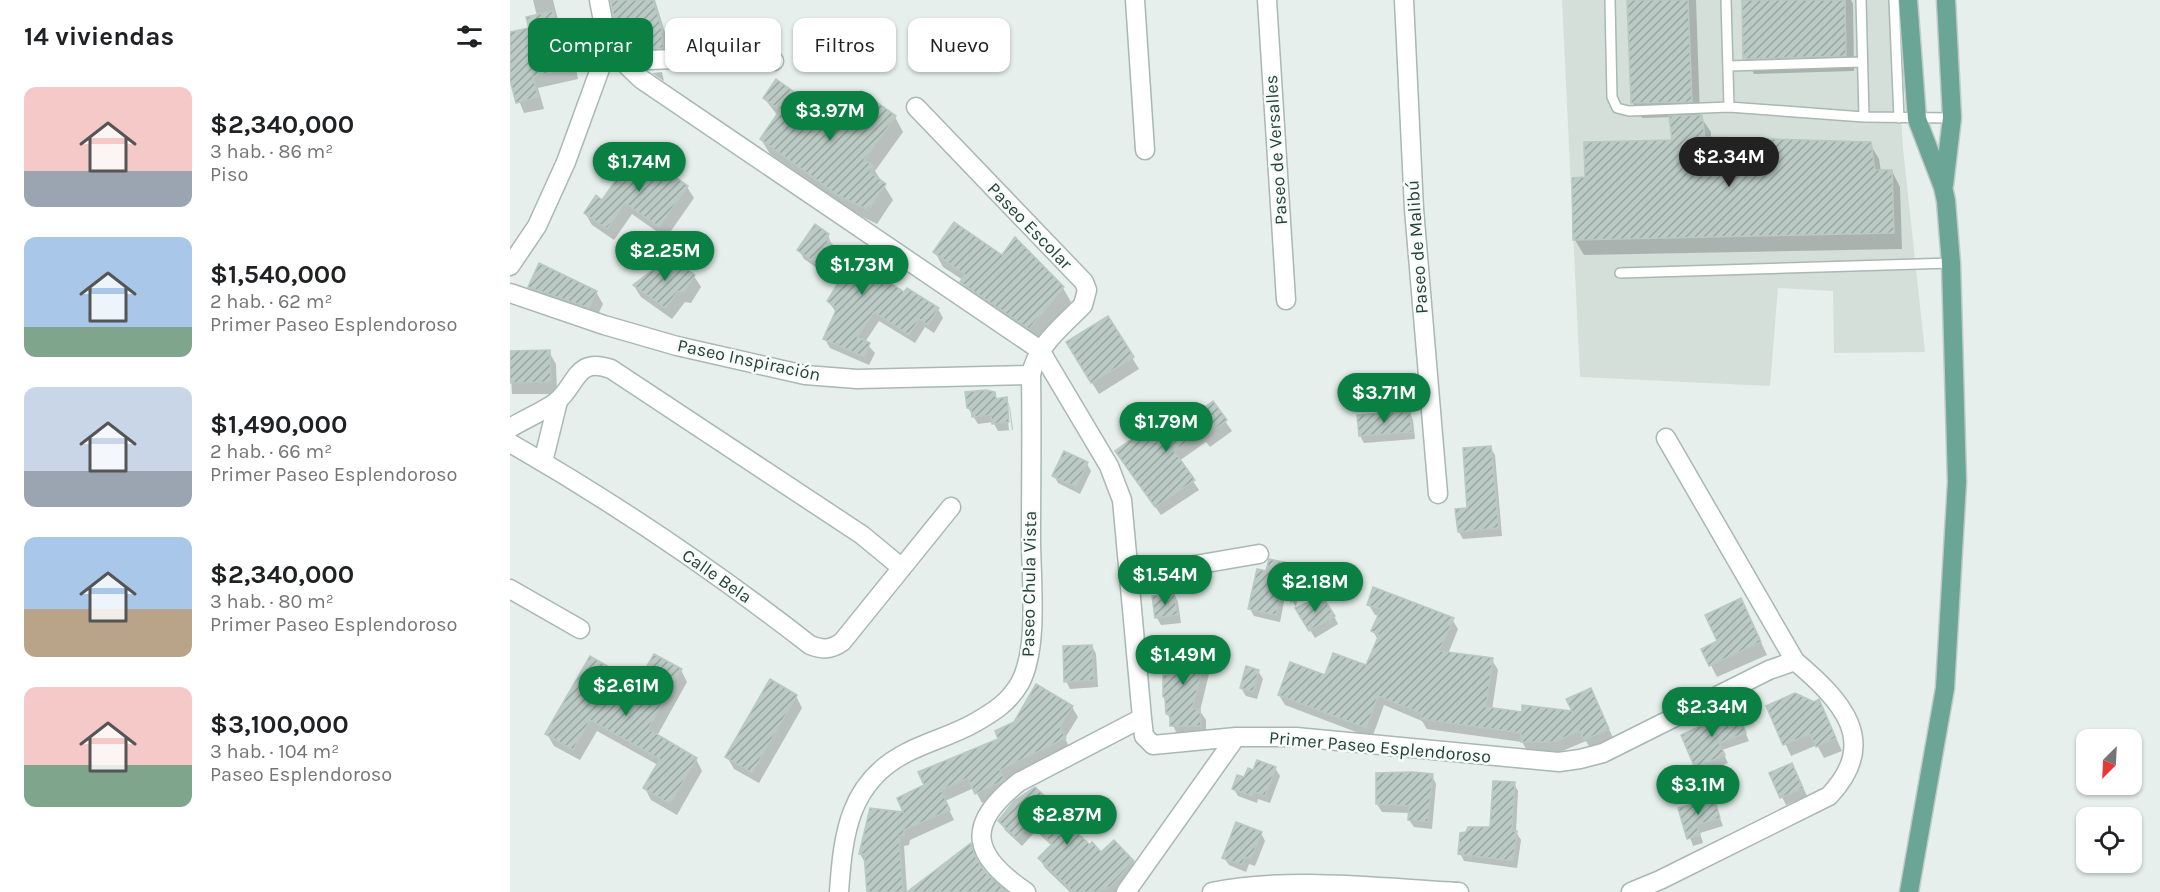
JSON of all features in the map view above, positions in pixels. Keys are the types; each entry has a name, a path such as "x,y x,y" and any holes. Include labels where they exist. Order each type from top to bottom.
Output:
{"main road":[{"path":"1908,0 1908,119 1943,187"},
{"path":"1910,892 1945,688 1957,482 1951,263 1943,187 1952,118 1946,0"}],"street":[{"path":"598,0 602,18"},
{"path":"1136,0 1145,150"},
{"name":"Paseo de Versalles","path":"1267,0 1286,300"},
{"name":"Paseo de Malibú","path":"1404,0 1414,209 1438,494"},
{"path":"510,266 537,226 566,162 599,72"},
{"name":"Primer Paseo Esplendoroso","path":"634,72 1035,362 1108,466 1122,500 1131,576 1144,736 1153,745 1236,737 1306,737 1558,762 1603,753 1769,670 1795,662"},
{"name":"Paseo Escolar","path":"916,107 1084,282 1087,290 1083,305 1035,362"},
{"name":"Paseo Inspiración","path":"510,293 604,326 677,346 805,375 857,379 1035,362"},
{"name":"Paseo Chula Vista","path":"839,892 851,814 858,795 871,777 906,753 965,728 999,709 1011,698 1022,681 1031,638 1035,362"},
{"path":"510,428 558,400 581,370 591,365 610,369 862,535 902,568"},
{"path":"543,462 558,400"},
{"path":"1631,892 1660,880 1829,796 1843,782 1853,749 1852,728 1847,713 1832,694 1795,662 1666,438"},
{"name":"Calle Bela","path":"510,443 728,582 810,645 822,650 833,649 842,642 951,507"},
{"path":"1131,576 1259,554"},
{"path":"510,589 580,629"},
{"path":"1026,892 994,867 983,851 980,838 990,811 1001,796 1019,782 1142,718"},
{"path":"1126,892 1236,737"},
{"path":"1212,892 1329,886 1459,892"}],"lane":[{"path":"1610,0 1612,97 1617,108 1629,111 1729,106 1864,117 1952,118"},
{"path":"1726,0 1729,106"},
{"path":"1861,0 1864,117"},
{"path":"1894,0 1908,119"},
{"path":"1728,66 1862,62"},
{"path":"1620,273 1951,263"}],"shaded area":[{"path":"1562,0 1894,0 1903,148 1925,352 1834,353 1833,291 1778,288 1770,386 1580,377"}],"building":[{"path":"653,0 663,32 661,32 664,48 653,48 653,18 614,18 611,2"},
{"path":"1627,0 1688,0 1692,102 1631,103"},
{"path":"1742,0 1845,0 1846,56 1743,59"},
{"path":"553,11 555,18 528,18 528,24 526,17"},
{"path":"528,28 528,72 553,72 533,77 538,97 516,103 510,80 510,32"},
{"path":"776,79 838,123 861,91 896,116 864,160 874,166 870,172 886,184 868,210 839,196 760,139 780,110 763,98"},
{"path":"1702,115 1705,137 1871,142 1875,170 1892,170 1894,233 1573,240 1572,178 1585,177 1584,142 1672,140 1669,116"},
{"path":"637,150 688,186 659,227 625,203 607,229 584,213 596,195 602,200"},
{"path":"954,222 1002,255 1015,237 1064,287 1029,329 960,282 965,275 933,252"},
{"path":"815,224 829,234 826,239 835,247 904,292 907,288 939,308 928,325 919,319 909,335 874,312 857,337 870,343 864,357 823,339 837,308 827,301 840,280 797,250"},
{"path":"670,257 695,275 684,292 678,291 665,308 633,285"},
{"path":"539,263 597,291 589,308 528,287"},
{"path":"1108,316 1134,357 1091,383 1066,342"},
{"path":"550,350 551,382 510,383 510,351"},
{"path":"986,390 995,392 996,399 1007,397 1009,422 992,424 991,415 972,417 971,408 967,408 965,392"},
{"path":"1213,401 1227,420 1203,438 1200,433 1174,451 1195,480 1155,507 1115,451 1169,413 1179,426"},
{"path":"1410,411 1412,432 1359,436 1357,415"},
{"path":"1491,446 1499,528 1458,532 1455,509 1467,508 1463,448"},
{"path":"1064,451 1088,462 1076,487 1052,476"},
{"path":"1269,559 1299,565 1291,602 1282,587 1276,615 1248,609 1257,569 1266,571"},
{"path":"1373,587 1454,618 1439,651 1493,658 1486,707 1522,712 1522,705 1572,711 1566,699 1591,688 1609,729 1584,740 1580,731 1554,742 1521,742 1521,733 1420,719 1423,714 1378,696 1366,728 1278,695 1290,662 1325,675 1333,653 1366,665 1379,635 1371,631 1381,609 1367,605"},
{"path":"1174,593 1178,615 1155,618 1152,596"},
{"path":"1322,596 1335,616 1309,631 1295,608"},
{"path":"1741,598 1761,642 1709,666 1701,649 1717,641 1705,615"},
{"path":"1092,645 1094,680 1064,682 1063,646"},
{"path":"1203,649 1204,663 1192,709 1200,709 1201,726 1170,726 1170,715 1166,714 1165,697 1163,697 1163,675 1168,675 1166,650"},
{"path":"654,654 682,669 648,729 697,758 670,804 643,788 660,759 590,720 573,750 545,734 590,656 637,683"},
{"path":"1246,666 1259,670 1253,692 1240,688"},
{"path":"770,679 797,695 752,773 725,757"},
{"path":"1036,684 1073,706 1060,727 1066,738 1000,770 1005,780 975,794 968,778 941,790 950,810 904,830 904,835 899,836 903,892 867,892 864,854 859,854 870,808 903,812 897,798 924,785 918,772 998,739 995,731 1014,722"},
{"path":"1795,693 1814,702 1819,699 1836,738 1816,747 1810,734 1783,745 1766,706"},
{"path":"1737,709 1746,733 1719,743 1725,755 1695,768 1681,735"},
{"path":"1257,760 1276,767 1265,796 1254,792 1252,796 1232,789 1237,775 1244,777 1248,768 1253,770"},
{"path":"1792,763 1803,788 1780,798 1769,773"},
{"path":"1376,773 1433,774 1428,822 1408,820 1409,806 1376,804"},
{"path":"1493,781 1515,782 1512,831 1517,831 1513,861 1458,854 1460,833 1466,832 1468,827 1490,827"},
{"path":"1035,787 1050,801 1048,804 1090,845 1092,842 1101,852 1114,840 1134,861 1110,887 1095,892 1073,892 1038,858 1052,844 1030,823 1016,838 998,821 1014,801"},
{"path":"1714,798 1720,818 1697,825 1700,835 1687,839 1678,808"},
{"path":"1236,822 1262,832 1251,859 1245,857 1242,865 1222,858"},
{"path":"971,843 976,858 985,872 1007,892 907,892"}]}
